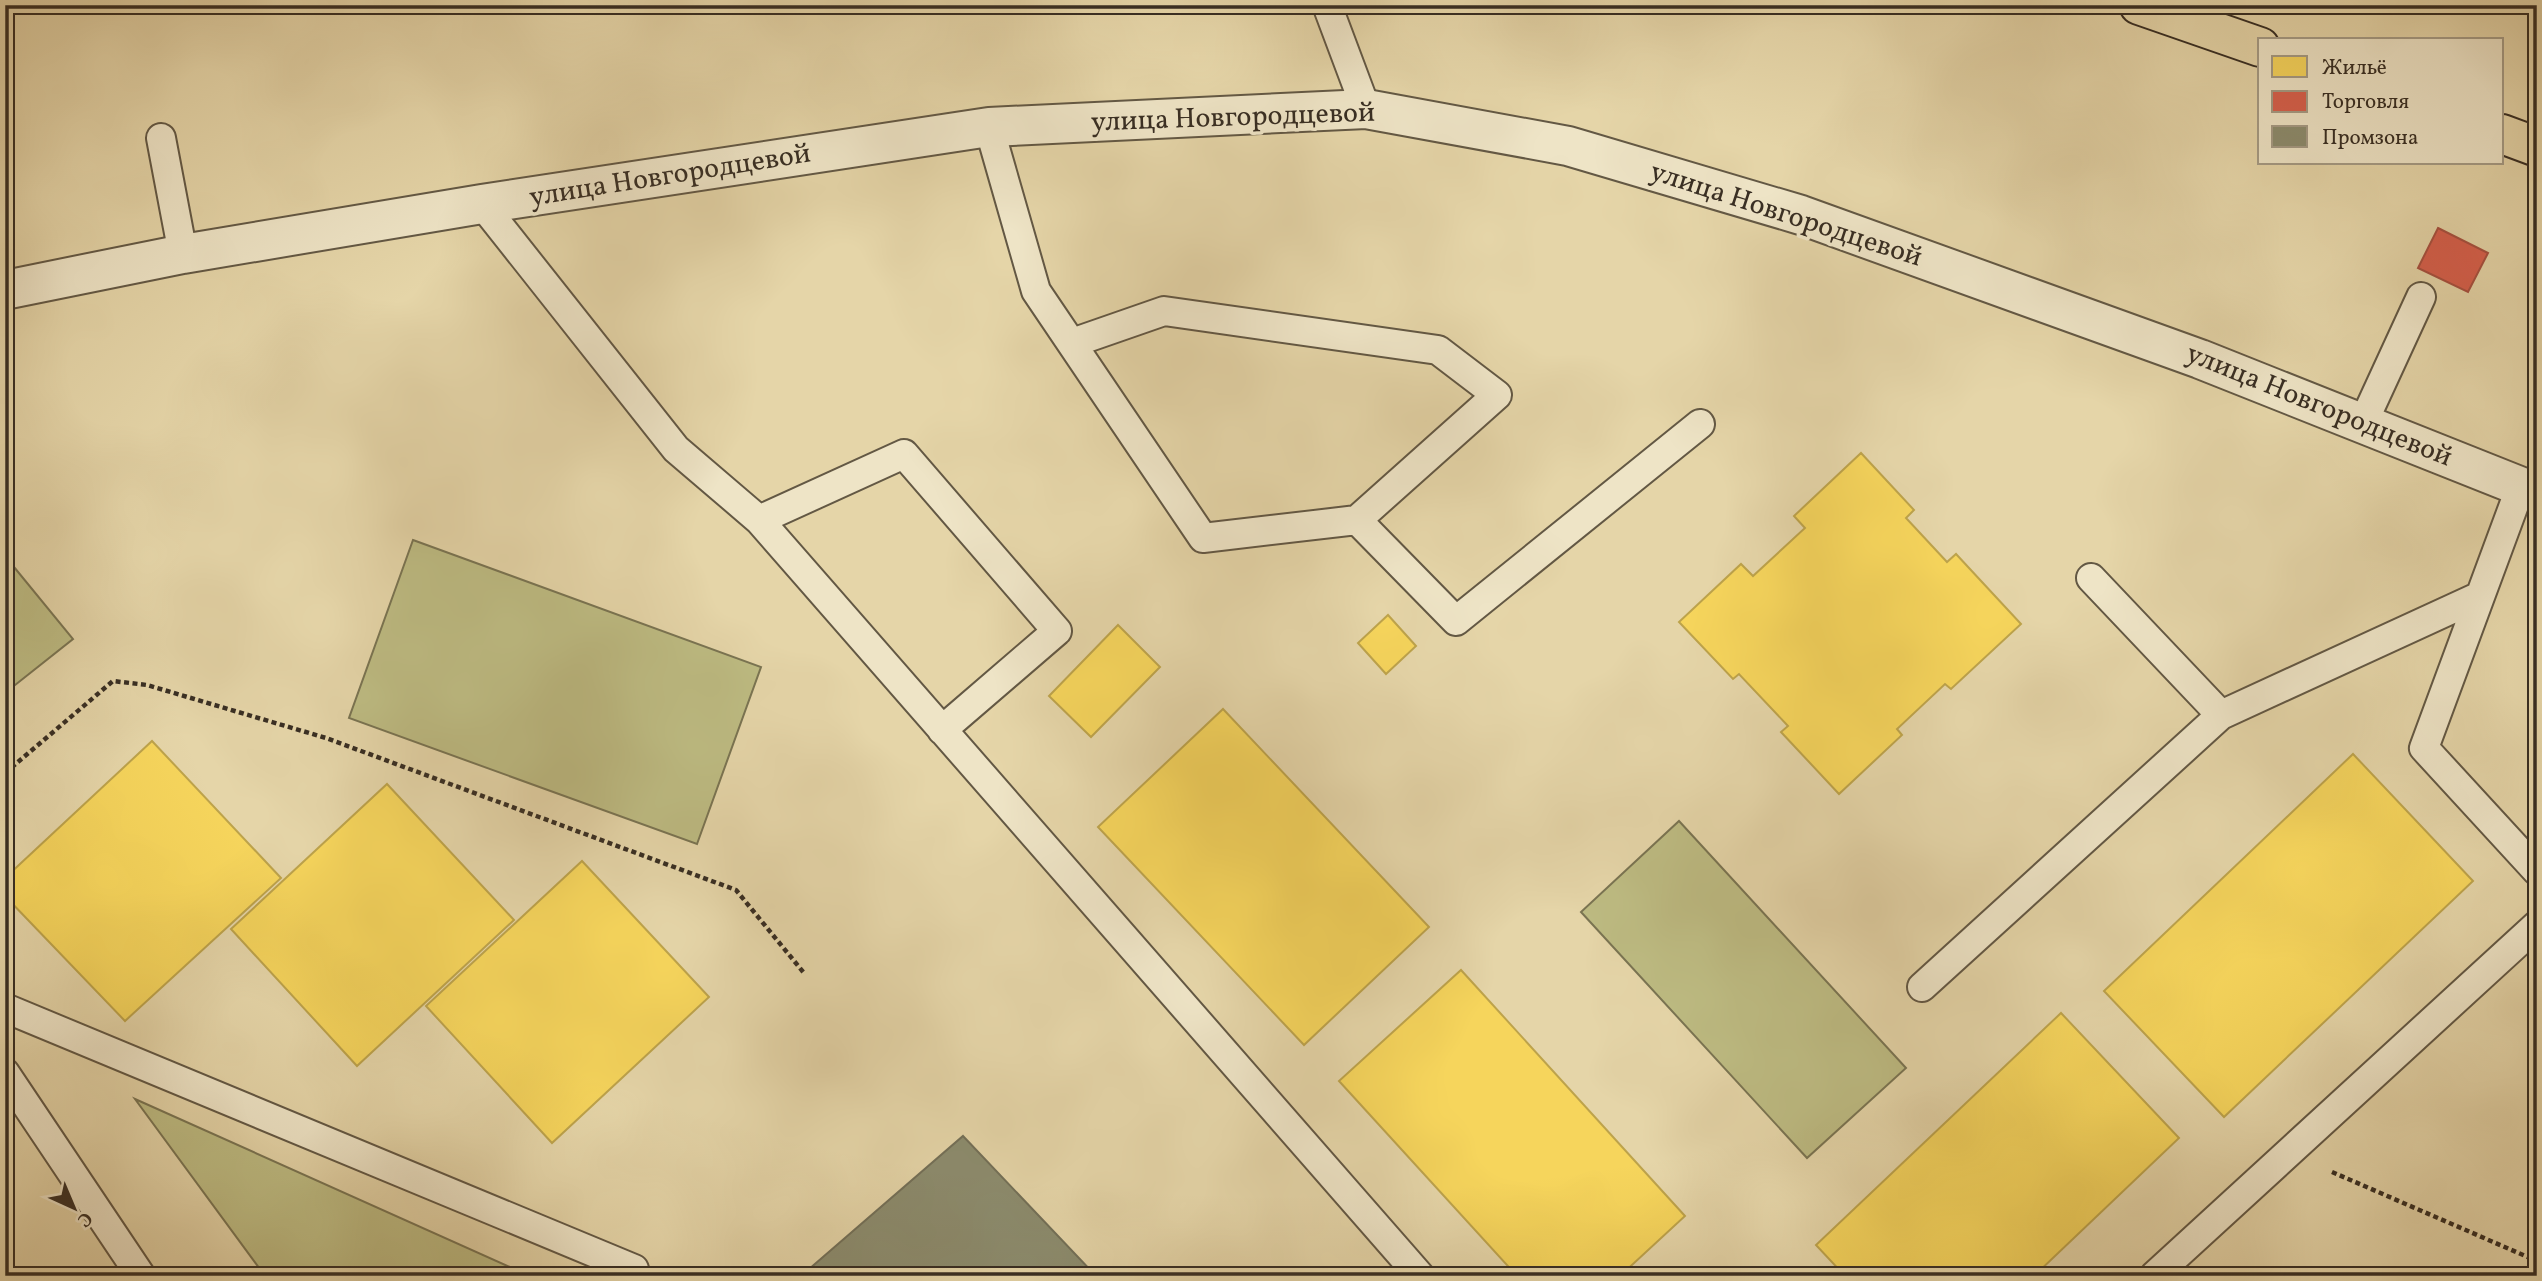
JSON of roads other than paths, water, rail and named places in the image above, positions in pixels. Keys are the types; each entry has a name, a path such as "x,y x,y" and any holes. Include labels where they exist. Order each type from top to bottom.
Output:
{"main road":[{"path":"2139,5 2258,46"},
{"path":"2504,135 2537,147"}],"street":[{"name":"улица Новгородцевой","path":"5,290 183,254 482,204 989,127 1366,110 1568,146 1801,215 2200,359 2529,489"}],"lane":[{"path":"1327,5 1366,110"},
{"path":"989,127 1036,291 1202,538 1357,520 1497,395 1438,350 1164,311 1072,343"},
{"path":"161,138 183,254"},
{"path":"482,204 676,449 759,520 1420,1276"},
{"path":"2363,424 2421,297"},
{"path":"1357,520 1456,621 1700,424"},
{"path":"759,520 904,454 1057,631 942,730"},
{"path":"2529,489 2480,596 2424,748 2537,871"},
{"path":"2091,578 2221,715"},
{"path":"1922,987 2221,715 2480,596"},
{"path":"2154,1276 2537,925"},
{"path":"5,1008 634,1269 626,1276"},
{"path":"5,1073 141,1276"}]}
